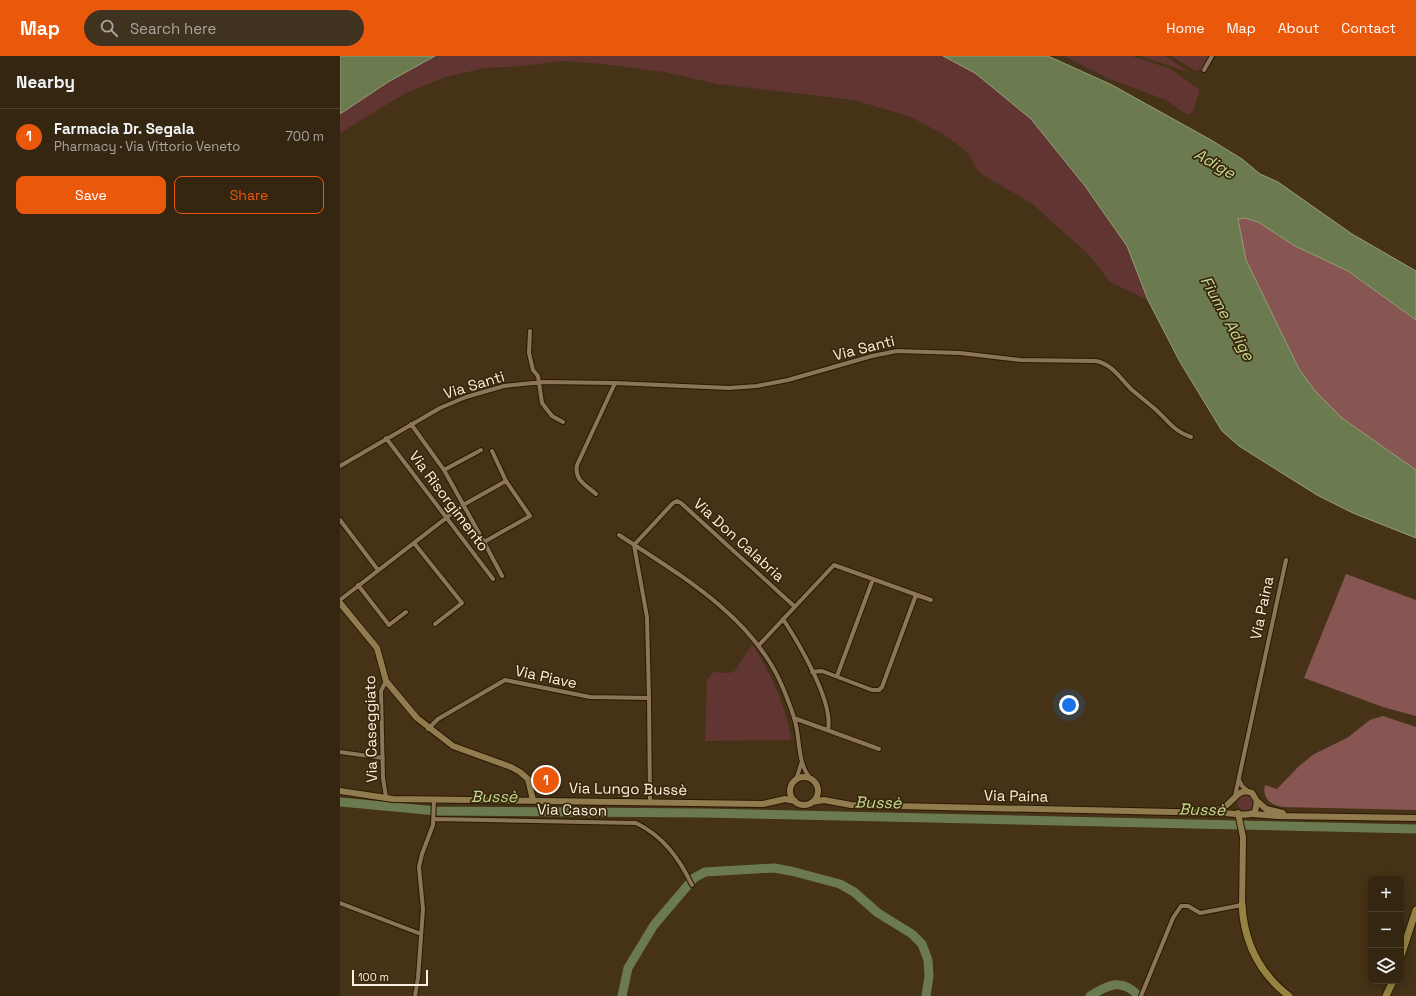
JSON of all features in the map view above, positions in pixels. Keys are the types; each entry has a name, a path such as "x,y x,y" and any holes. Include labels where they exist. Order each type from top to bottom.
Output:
{"main road":[{"name":"Via Caseggiato","path":"340,601 377,648 386,681"},
{"path":"386,681 428,729 453,746 520,772 528,779 533,800"},
{"path":"803,777 811,779 817,790 815,799 812,802 803,805 795,801 791,796 790,789 796,780 803,777"},
{"name":"Via Lungo Bussè","path":"771,802 784,795 790,789"},
{"name":"Via Paina","path":"817,790 822,795 838,803"},
{"name":"Via Lungo Bussè","path":"340,791 393,799 434,800 533,800 763,804 785,799 795,801"},
{"path":"1195,812 1220,809 1241,792 1249,792 1270,810 1298,815"},
{"path":"1234,798 1234,806 1238,815 1243,837 1242,905 1247,937 1254,955 1267,975 1288,996"},
{"name":"Via Paina","path":"812,802 820,800 851,805 1195,812"},
{"path":"1243,837 1250,816 1257,808 1258,801"},
{"path":"1195,812 1244,816 1298,815 1416,818"},
{"path":"1404,948 1415,912"},
{"path":"1388,996 1392,984"}],"street":[{"path":"1204,70 1212,56"},
{"path":"530,331 529,354 539,383 540,398 546,410 563,422"},
{"name":"Via Santi","path":"340,466 440,408 466,397 504,386 539,383 615,383 729,388 757,386 837,367 872,356 904,351 960,353 1020,360 1096,361 1104,363 1109,366 1178,432 1191,437"},
{"path":"596,494 577,478 575,472 615,383"},
{"path":"411,424 444,470 502,576"},
{"name":"Via Risorgimento","path":"386,438 493,579"},
{"path":"444,470 481,450"},
{"path":"484,542 529,517 530,514 506,481 492,451"},
{"path":"340,601 358,585 463,505 506,481"},
{"name":"Via Don Calabria","path":"634,545 673,503 681,503 794,606"},
{"path":"340,520 378,570"},
{"path":"619,535 694,584 749,634 765,652 782,686 794,718 801,762 811,779"},
{"path":"414,543 462,603 435,624"},
{"path":"634,545 646,617 649,698 650,803"},
{"name":"Via Paina","path":"1234,798 1286,560"},
{"path":"759,645 834,565 931,600"},
{"path":"837,676 873,580"},
{"path":"358,585 390,625 406,612"},
{"path":"812,672 822,671 872,690 879,690 882,687 916,595"},
{"path":"783,619 801,646 820,689 827,714 828,730"},
{"name":"Via Piave","path":"428,729 438,718 505,680 590,697 649,698"},
{"name":"Via Caseggiato","path":"386,681 381,691 386,797"},
{"path":"794,718 879,749"},
{"path":"340,752 383,758"},
{"path":"796,780 801,762"},
{"path":"1239,779 1242,786 1249,792"},
{"path":"415,996 423,909 419,867 422,854 429,840 434,819 434,800"},
{"name":"Via Cason","path":"434,819 636,823 650,830 670,849 682,864 692,885"},
{"path":"340,902 421,934"},
{"path":"1142,995 1173,918 1181,906 1188,906 1200,912 1242,905"}],"shaded area":[{"path":"435,56 944,56 975,73 1031,119 1085,186 1127,246 1148,300 1110,282 1089,255 1031,203 983,175 976,168 968,153 948,137 909,116 853,100 717,84 664,72 603,64 561,61 523,66 485,68 446,77 406,93 340,133 340,114 388,82"},
{"path":"1064,56 1132,56 1171,69 1200,90 1193,111 1187,115 1166,100 1109,79"},
{"path":"1140,56 1165,56 1191,73"},
{"path":"1171,56 1210,56 1203,69 1196,71"},
{"path":"1245,218 1258,222 1295,246 1348,271 1416,320 1416,470 1342,418 1316,392 1299,369 1246,260 1238,219"},
{"path":"1346,574 1416,600 1416,716 1383,707 1304,678"},
{"path":"752,644 777,690 792,740 705,741 707,680 713,672 729,673 735,671"},
{"path":"1383,716 1416,727 1416,810 1283,807 1274,805 1268,800 1264,790 1265,785 1277,789 1298,767 1314,754 1347,738 1370,720"},
{"path":"1245,795 1251,797 1253,803 1251,809 1245,811 1239,809 1237,803 1239,797"}],"water":[{"path":"340,56 435,56 388,82 340,114"},
{"path":"943,56 1048,56 1112,85 1211,140 1242,159 1260,174 1278,182 1352,234 1416,271 1416,320 1348,271 1295,246 1258,222 1245,218 1238,219 1246,260 1299,369 1316,392 1342,418 1416,470 1416,538 1353,513 1317,495 1239,446 1222,431 1180,362 1148,300 1127,246 1085,186 1031,119 975,73"}],"waterway":[{"name":"Bussè","path":"340,802 437,811 703,813 1416,829"},
{"path":"622,996 628,968 654,925 694,878 705,872 774,868 840,884 854,892 878,913 912,934 922,944 928,960 929,976 926,996"},
{"path":"1090,996 1103,988 1115,985 1127,987 1139,996"}],"place":[{"name":"Farmacia Dr. Segala","path":"546,780"}],"water label":[{"name":"Adige","path":"1215,163"},
{"name":"Fiume Adige","path":"1228,318"}]}
